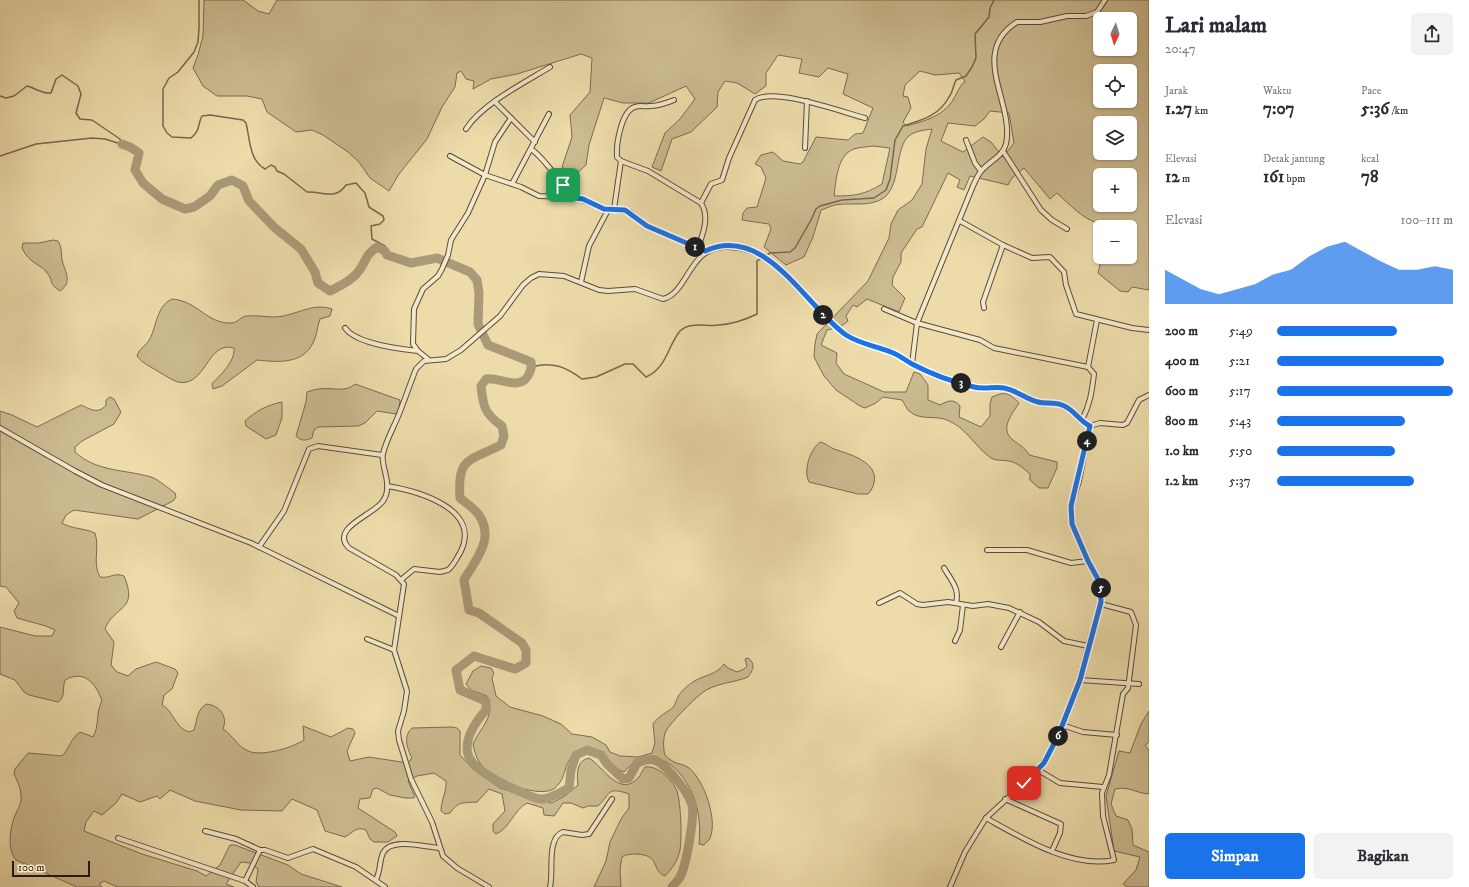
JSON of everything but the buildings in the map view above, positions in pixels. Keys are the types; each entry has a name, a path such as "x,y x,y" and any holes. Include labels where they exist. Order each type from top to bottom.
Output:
{"street":[{"path":"912,364 917,323 960,222 968,198 981,171 1003,151 1007,137 1007,129 994,70 998,42 1017,22 1040,22 1067,16 1086,16 1096,12 1106,0"},
{"path":"466,129 473,118 550,67"},
{"path":"700,203 711,184 722,180 729,158 755,100 767,95 807,101 865,118"},
{"path":"674,100 655,106 636,106 629,111 623,124 618,143 617,157 621,161 648,171 700,203 704,208 705,222 698,248"},
{"path":"805,148 807,101"},
{"path":"495,102 535,142"},
{"path":"512,184 549,114"},
{"path":"511,118 496,142 485,175 468,214 451,240 448,255 442,269 438,276 423,288 414,310 412,336 413,344 418,351 428,359 442,360 452,356 500,316 523,285 531,278 539,274 555,274 581,282 599,290 608,291 635,289 659,298 666,298 680,285 705,251 726,246 750,249 779,268 824,316 845,334 858,341 891,352 934,374 974,387 1003,387 1038,402 1062,405 1071,409 1090,426"},
{"path":"966,140 975,163 981,171"},
{"path":"531,149 542,158 553,173 562,181 563,196"},
{"path":"1003,151 1041,210 1052,220 1067,229"},
{"path":"450,156 485,175 512,184 539,196 563,196 583,199 608,210 614,209 630,212 647,226 705,251"},
{"path":"614,209 621,161"},
{"path":"581,282 589,246 608,210"},
{"path":"960,222 1003,245 1032,258 1050,258 1064,272 1066,285 1076,314 1132,328 1149,330"},
{"path":"984,308 983,302 1003,245"},
{"path":"884,309 917,323 980,340 994,348 1088,367 1094,374 1092,394 1088,408 1082,420"},
{"path":"1088,367 1097,320"},
{"path":"345,328 352,335 376,344 418,351"},
{"path":"428,359 416,368 382,455 388,486 384,500 370,514 348,528 344,540 349,548 402,579 405,589 394,650 406,691 404,711 398,731 399,740 411,779 432,822 439,848 443,856 489,887"},
{"path":"1090,426 1100,423 1123,425 1127,423 1139,400 1149,395"},
{"path":"950,887 965,852 986,818 1038,770 1052,749 1080,680 1088,646 1101,604 1100,583 1088,561 1071,516 1071,506 1090,426"},
{"path":"0,428 102,485 259,547 399,616"},
{"path":"259,547 284,511 309,449 318,446 382,455"},
{"path":"388,486 415,492 446,506 457,516 465,531 462,550 448,570 440,572 414,569 402,579"},
{"path":"987,550 1027,550 1071,563 1088,561"},
{"path":"944,568 957,589 958,596 956,603"},
{"path":"879,603 900,593 917,604 923,605 944,602 963,605 998,605 1020,612 1039,622 1064,641 1088,646"},
{"path":"986,818 1052,851 1083,862 1114,860 1103,816 1103,787 1109,775 1117,735 1122,696 1129,683 1136,627 1131,612 1101,604"},
{"path":"955,641 960,630 963,605"},
{"path":"1001,647 1020,612"},
{"path":"368,639 394,650"},
{"path":"1080,680 1138,684"},
{"path":"1062,725 1083,732 1117,735"},
{"path":"1038,770 1060,782 1103,787"},
{"path":"1005,799 1061,824 1060,833 1052,851"},
{"path":"550,887 553,879 552,848 556,837 563,832 584,836 589,834 612,800"},
{"path":"205,831 236,839 260,850 265,850 288,858 294,858 309,849 316,850 356,867 385,887"},
{"path":"118,838 245,881 253,887"},
{"path":"376,880 380,871 383,853 391,846 399,844 439,848"},
{"path":"245,881 260,850"}],"shaded area":[{"path":"204,0 243,0 258,11 269,14 277,0 1149,0 1149,290 1132,287 1128,292 1120,291 1098,273 1100,264 1137,264 1137,220 1093,221 1074,209 1057,193 1050,199 1024,168 1012,178 1008,185 970,176 964,190 957,187 960,180 948,173 922,227 917,229 901,253 901,262 893,277 892,285 905,298 899,312 867,299 857,307 853,305 846,316 848,321 840,327 827,330 821,345 837,353 836,363 844,374 884,392 906,392 914,372 920,374 928,385 928,400 940,405 948,401 958,403 960,406 959,417 981,427 990,416 990,404 992,397 1007,394 1013,397 1019,403 1008,422 1007,431 1009,436 1024,448 1029,455 1057,462 1057,468 1048,488 1039,488 1030,480 1030,474 1020,466 1009,461 991,458 960,427 954,423 938,418 923,417 913,414 908,410 902,400 883,397 876,403 865,408 860,406 836,390 824,376 814,357 817,334 868,281 889,238 891,224 898,210 912,200 922,184 926,149 932,129 914,133 905,141 891,190 881,200 862,204 835,205 821,210 813,237 804,257 786,265 764,247 771,229 769,224 742,220 743,213 747,208 757,207 766,178 761,167 755,164 761,155 773,152 783,161 800,164 803,162 816,137 848,140 855,134 863,133 873,108 843,94 848,74 828,68 819,77 799,73 802,59 778,55 766,73 766,86 755,94 737,83 725,81 718,92 717,107 691,132 672,139 661,171 652,167 665,133 680,119 695,99 686,86 649,103 623,103 604,98 589,145 586,165 574,176 562,167 572,137 570,115 590,92 592,58 581,54 517,74 491,79 473,89 474,81 466,79 461,71 457,73 455,87 442,107 427,139 399,174 389,191 370,178 359,162 348,152 323,135 312,130 296,132 267,112 262,99 247,96 217,96 203,86 193,68 203,36","holes":["920,71 935,75 959,73 965,81 949,106 944,111 932,118 906,126 903,122 911,108 908,97 903,96 905,85","990,111 1009,113 1014,143 1003,157 991,142 983,137 963,152 941,141 948,123 975,126 984,119","873,146 890,148 882,184 870,191 859,194 834,196 838,169 844,157 848,152 854,149"]},
{"path":"53,240 58,241 60,246 67,277 64,288 60,291 53,284 46,271 28,258 22,248 23,243 39,243"},
{"path":"172,299 189,304 215,320 231,323 247,316 275,317 318,307 332,309 330,316 320,319 314,340 308,350 302,355 296,359 281,361 257,360 222,386 213,389 212,384 230,363 234,353 234,348 225,347 218,351 195,378 187,382 178,382 173,380 144,363 137,356 151,337 162,307"},
{"path":"355,384 400,400 399,409 396,414 377,411 365,423 358,426 318,427 314,430 312,438 305,440 301,440 296,436 306,402 307,392 318,389 343,389 351,387"},
{"path":"110,397 114,399 121,412 114,424 82,441 75,447 75,452 101,467 141,474 154,478 175,493 176,497 173,501 138,519 74,510 66,515 62,523 95,533 97,544 96,561 100,577 117,575 124,576 129,596 127,602 124,607 109,621 105,629 114,642 111,665 117,672 128,676 136,669 156,662 175,669 178,673 172,689 164,695 162,705 166,707 180,727 189,732 194,730 201,708 207,704 216,707 222,712 224,716 223,729 243,748 252,752 259,753 275,751 299,743 304,740 303,726 331,737 348,728 353,729 355,733 347,751 350,761 369,757 408,763 412,758 407,746 407,738 409,731 412,728 457,728 460,731 460,755 474,770 500,788 524,796 528,799 552,803 565,796 578,785 578,768 582,762 589,758 612,779 624,785 631,783 638,778 645,767 654,768 664,774 675,786 679,804 681,845 676,861 668,873 665,876 661,873 650,857 645,855 629,854 622,857 620,869 621,887 594,887 606,861 610,842 621,819 629,808 629,794 616,791 610,792 598,806 588,806 583,808 571,803 563,803 554,816 544,815 543,808 527,803 518,810 501,832 496,834 493,831 493,824 505,811 502,794 489,789 477,802 462,803 456,806 450,813 445,814 441,811 446,781 434,773 417,776 408,781 415,797 413,798 390,795 377,788 373,789 370,798 360,799 358,808 395,832 397,836 388,842 374,842 370,839 366,830 363,829 355,830 345,837 325,831 317,810 292,799 282,811 241,810 195,801 170,790 160,799 157,796 140,802 122,794 116,803 102,815 94,811 86,822 84,831 142,854 197,871 206,876 220,865 230,845 235,845 288,865 301,874 342,887 259,887 256,882 258,869 250,863 241,862 226,884 234,887 117,887 104,881 99,884 102,887 77,887 16,860 11,851 10,845 13,823 21,797 14,774 15,769 28,753 62,756 74,737 80,732 93,737 102,701 93,684 84,677 78,676 65,680 63,695 58,702 29,695 24,692 15,680 0,674 0,627 35,636 52,636 55,630 17,618 14,611 19,603 6,587 0,586 0,411 37,427 81,405 94,410 100,410 106,405 106,400"},
{"path":"282,402 282,418 276,435 266,439 246,426 245,421 253,414 271,405"},
{"path":"820,442 834,449 855,456 867,464 872,470 874,476 874,484 868,494 858,494 809,482 807,477 808,460 813,450"},
{"path":"748,658 751,660 753,667 748,677 712,687 702,693 672,722 664,736 665,755 672,761 689,768 695,774 700,781 708,801 711,811 712,830 709,839 704,845 699,844 699,817 692,793 680,773 662,760 652,758 641,759 624,772 619,770 597,751 585,747 571,757 560,783 555,788 549,791 540,792 520,788 500,780 484,768 476,755 473,744 489,716 490,710 487,696 471,690 466,684 473,671 481,666 491,668 494,673 492,678 496,696 510,707 543,716 561,724 572,734 592,737 606,745 610,752 620,756 638,757 652,753 655,743 653,724 658,718 674,706 677,698 684,689 697,680 714,673 724,664 728,668 737,672 744,669 747,666 745,659"},
{"path":"1149,711 1149,741 1145,746 1149,750 1149,794 1125,788 1115,789 1111,804 1116,816 1128,820 1132,829 1133,845 1149,852 1149,887 1128,887 1123,884 1136,870 1140,857 1114,851 1106,796 1119,751 1130,753 1141,724"}],"waterway":[{"path":"199,0 198,42 194,52 178,72 169,78 163,89 163,126 167,133 172,137 191,138 198,130 202,116 210,115 243,120 246,123 253,155 265,169 271,165 275,167 277,171 284,174 307,192 333,194 338,193 346,185 356,183 365,193 369,207 383,216 384,220 380,224 371,226 372,239 385,246 387,255"},
{"path":"532,367 539,365 558,366 570,371 582,379 596,377 625,364 633,364 646,377 653,373 663,362 676,337 684,328 694,325 729,324 757,314 757,261 770,253 790,252 795,248 816,209 820,206 842,200 874,198 886,190 890,179 895,140 903,126 917,122 940,109 950,95 956,80 966,76 976,58 975,34 989,17 990,8 994,0"},
{"path":"0,96 6,98 14,96 27,86 44,93 51,93 56,79 62,75 78,86 81,94 76,113 80,119 92,120 120,139 122,144"},
{"path":"0,156 36,144 92,138 105,139 121,144"},
{"path":"122,144 139,153 135,170 143,183 162,199 185,209 194,207 210,196 218,185 232,180 243,186 249,201 275,228 301,249 315,272 318,283 330,291 352,278 361,268 368,256 377,247 385,251 387,255 411,263 437,258 470,272 477,280 479,293 478,324 488,345 531,362 531,369 529,374 521,382 516,383 486,379 481,386 484,405 488,414 502,426 504,436 501,445 473,458 463,467 460,485 460,498 479,515 485,532 482,549 464,580 469,610 479,613 522,643 526,650 526,663 515,669 474,656 456,670 460,690 486,701 486,710 474,725 467,744 467,751 472,762 483,772 509,787 540,799 551,797 569,788 571,770 576,755 587,750 601,755 607,764 623,779 629,778 637,763 650,759 660,763 682,786 690,799 693,811 685,863 680,877 672,887"}],"route":[{"path":"563,185 563,196 574,196 608,210 625,210 630,212 647,226 705,251 726,246 750,249 768,259 779,268 824,316 851,338 891,352 934,374 974,387 1008,388 1038,402 1062,405 1071,409 1090,426 1079,481 1071,506 1071,516 1072,524 1088,561 1100,583 1102,595 1101,602 1077,690 1058,736 1044,763 1024,783"}]}
